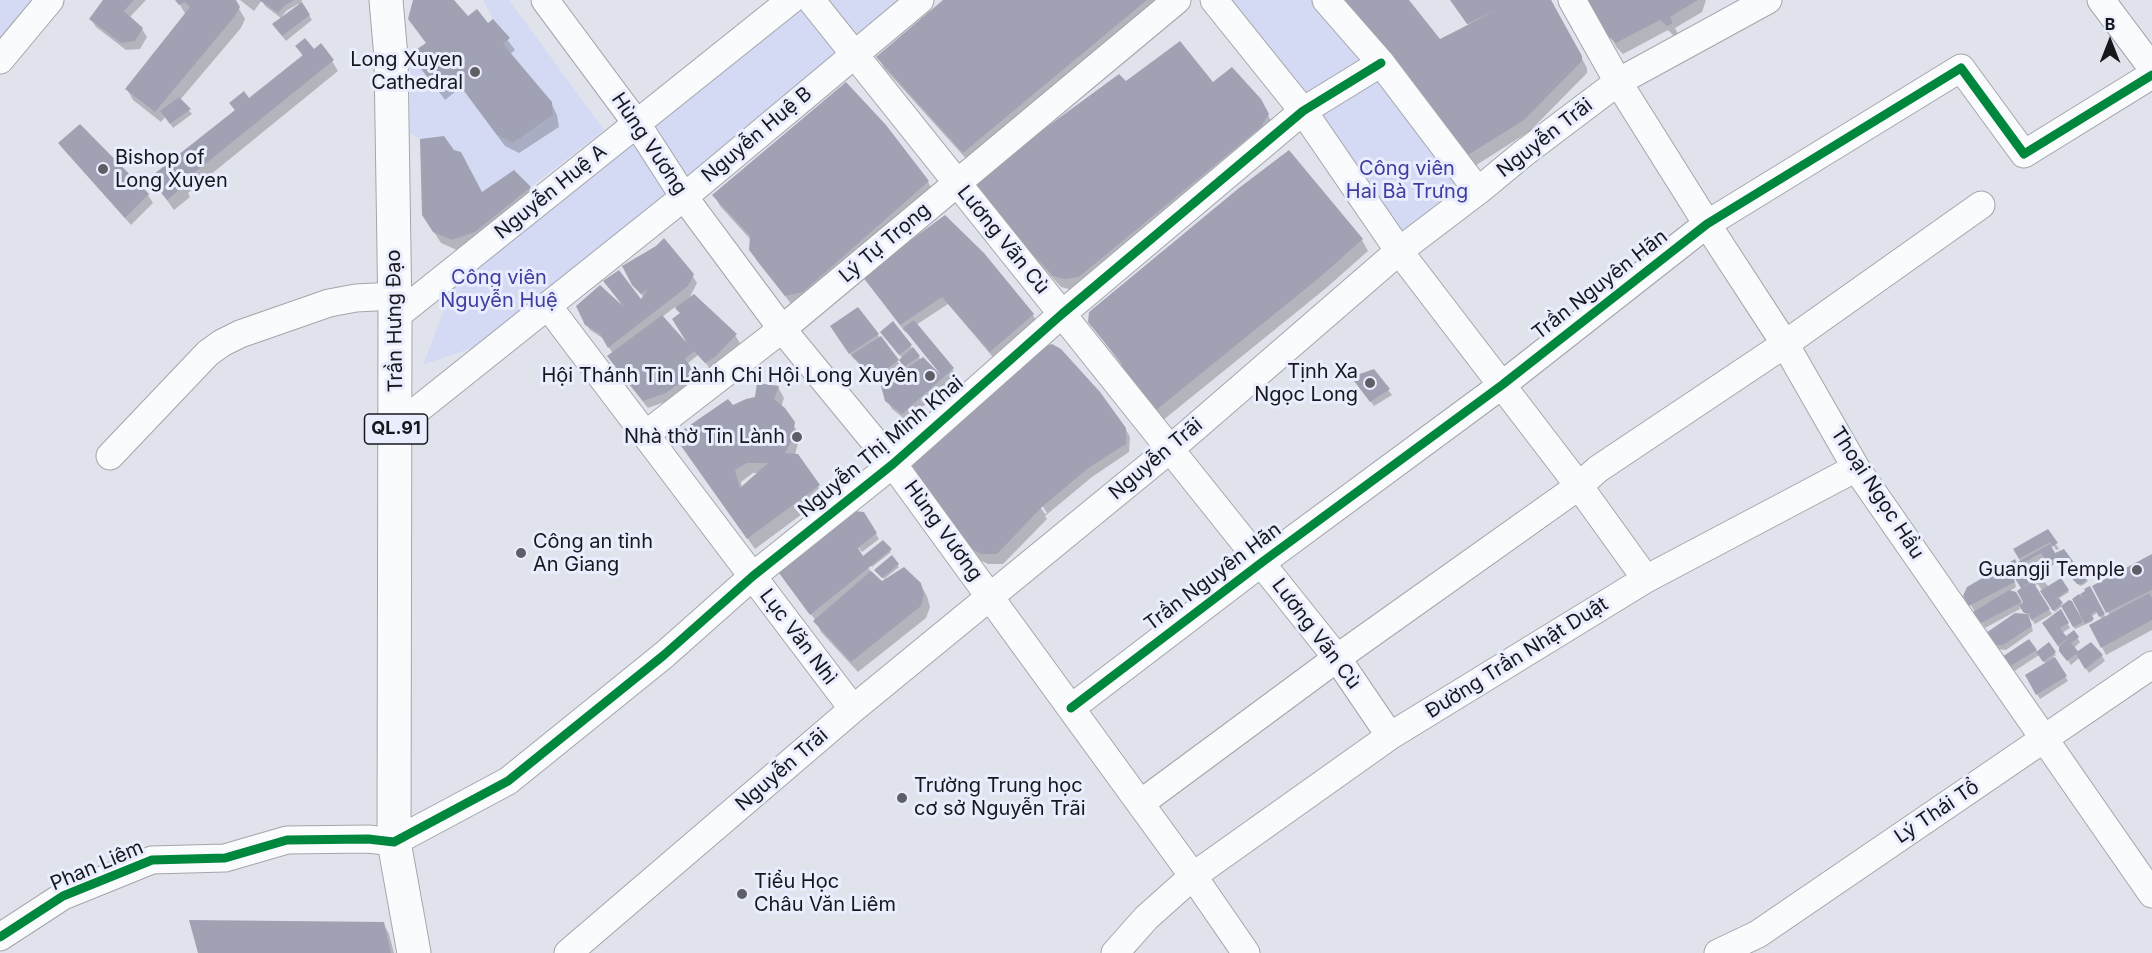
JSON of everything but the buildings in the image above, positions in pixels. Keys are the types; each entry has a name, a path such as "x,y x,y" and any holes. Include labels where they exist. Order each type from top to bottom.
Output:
{"highway":[{"name":"Trần Hưng Đạo","path":"388,6 391,57 396,427 394,842 414,953"},
{"name":"Trần Hưng Đạo","path":"394,842 413,919 427,953"}],"street":[{"path":"0,60 50,0"},
{"name":"Hùng Vương","path":"544,0 637,124 684,197 782,329 893,464 991,597 1141,803 1246,953"},
{"name":"Nguyễn Huệ A","path":"395,306 637,124 791,0"},
{"name":"Lương Vãn Cù","path":"812,0 1337,658 1390,736"},
{"name":"Nguyễn Huệ B","path":"396,427 684,197 920,0"},
{"name":"Lý Tự Trọng","path":"645,435 782,329 1177,0"},
{"path":"1214,0 1303,111 1399,251 1579,486 1646,579"},
{"path":"1326,0 1381,63 1478,190"},
{"name":"Thoại Ngọc Hầu","path":"1572,0 1618,82 1785,344 1856,468 2152,894"},
{"name":"Nguyễn Trãi","path":"568,953 853,709 1169,450 1399,251 1618,82 1726,10 1768,0"},
{"path":"2101,0 2152,68"},
{"name":"Nguyễn Thị Minh Khai","path":"394,842 508,781 664,655 753,576 893,464 1062,314 1303,111 1381,63"},
{"name":"Trần Nguyên Hãn","path":"1071,708 1261,563 1502,385 1707,224 1960,68 2024,154 2152,75"},
{"path":"1141,803 1337,658 1579,486 1598,469 1785,344 1981,205"},
{"path":"110,456 208,353 222,343 240,334 329,303 356,298 395,306"},
{"name":"Lục Văn Nhì","path":"548,306 853,709"},
{"name":"Đường Trần Nhật Duật","path":"1114,953 1146,918 1193,876 1390,736 1646,579 1856,468"},
{"name":"Lý Thái Tổ","path":"1718,953 1758,934 2152,665"},
{"name":"Phan Liêm","path":"0,937 63,896 152,860 225,858 287,840 368,839 394,842"}],"green space":[{"path":"0,0 32,0 0,42"},
{"path":"483,0 509,0 604,130 531,187 514,170 482,192 461,152 454,150 444,136 420,139 410,133 410,56 437,90 454,77 497,135 513,143 553,115 552,102 503,44 510,38 493,19"},
{"name":"Công viên Nguyễn Huệ","path":"788,0 916,0 514,333 423,365 461,265"},
{"name":"Công viên Hai Bà Trưng","path":"1213,0 1319,0 1478,191 1399,251"}],"cycle path":[{"path":"0,937 63,896 152,860 225,858 287,840 368,839 394,842 508,781 664,655 753,576 893,464 1062,314 1303,111 1381,63"},
{"path":"1071,708 1261,563 1502,385 1707,224 1961,68 2024,154 2152,75"}],"place":[{"name":"Long Xuyen Cathedral","path":"475,72"},
{"name":"Bishop of Long Xuyen","path":"103,169"},
{"name":"Hội Thánh Tin Lành Chi Hội Long Xuyên","path":"930,376"},
{"name":"Tịnh Xa Ngọc Long","path":"1370,383"},
{"name":"Nhà thờ Tin Lành","path":"797,437"},
{"name":"Công an tỉnh An Giang","path":"521,553"},
{"name":"Guangji Temple","path":"2137,570"},
{"name":"Trường Trung học cơ sở Nguyễn Trãi","path":"902,798"},
{"name":"Tiểu Học Châu Văn Liêm","path":"742,894"}]}
